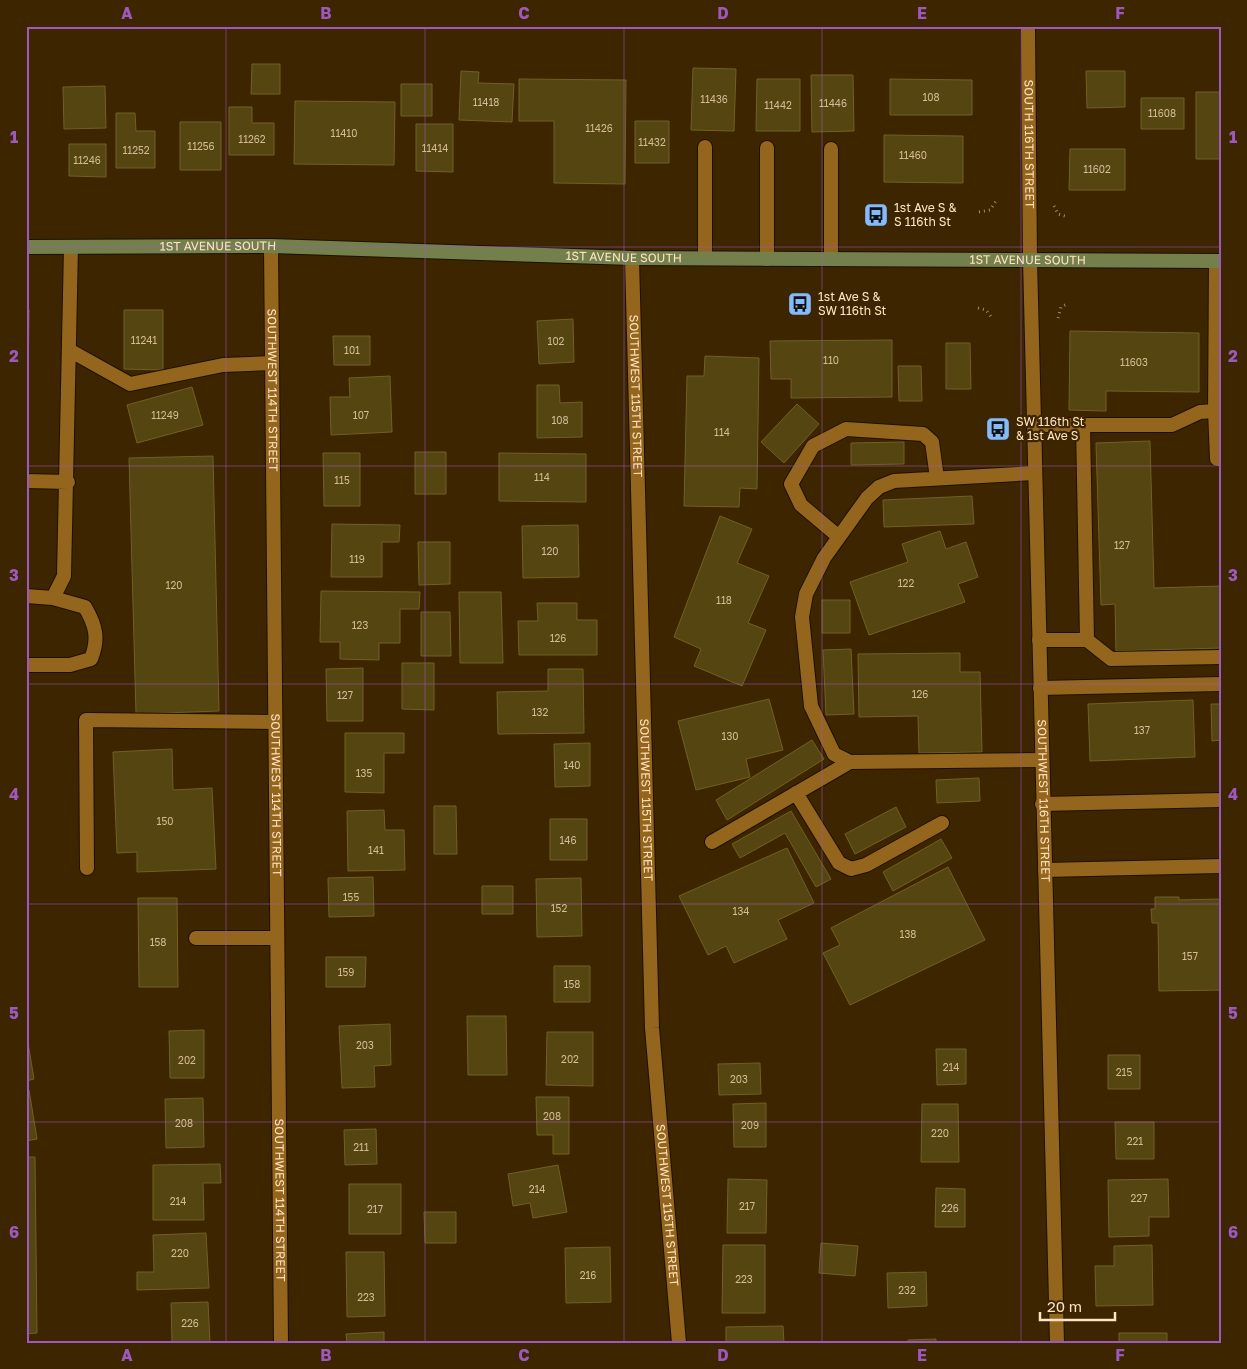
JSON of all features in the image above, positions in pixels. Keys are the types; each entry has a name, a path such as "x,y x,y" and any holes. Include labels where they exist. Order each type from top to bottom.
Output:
{"main road":[{"name":"1ST AVENUE SOUTH","path":"26,247 271,246 632,258 1219,261"}],"street":[{"name":"SOUTH 116TH STREET","path":"1028,26 1030,260"},
{"path":"705,147 705,258"},
{"path":"767,148 767,259"},
{"path":"831,149 831,259"},
{"name":"SOUTHWEST 114TH STREET","path":"271,246 281,1343"},
{"path":"53,598 64,576 68,482 71,247"},
{"name":"SOUTHWEST 115TH STREET","path":"632,258 652,1028 679,1343"},
{"name":"SOUTHWEST 116TH STREET","path":"1030,260 1056,1343"},
{"path":"1219,261 1215,410 1217,459 1221,459"},
{"path":"69,350 130,384 223,365 272,363"},
{"path":"1034,425 1172,425 1200,412 1215,410"},
{"path":"1083,425 1087,640"},
{"path":"839,537 801,505 791,484 814,446 846,429 923,434 932,442 937,478"},
{"path":"1035,474 894,481 880,487 867,498 824,558 806,594 802,617 810,706 834,754 850,762 1042,760"},
{"path":"26,481 68,482"},
{"path":"26,596 53,598 85,607 96,628 96,647 91,659 70,665 26,665"},
{"path":"1039,640 1087,640 1111,659 1221,657"},
{"path":"1040,688 1221,684"},
{"path":"87,868 86,720 275,722"},
{"path":"712,842 850,762"},
{"path":"796,794 839,863 851,869 866,865 942,822"},
{"path":"1042,804 1221,800"},
{"path":"1045,870 1221,866"},
{"path":"196,938 277,938"}],"path":[{"path":"980,212 993,208 996,201"},
{"path":"1054,206 1058,214 1068,218"},
{"path":"1058,318 1061,307 1067,304"},
{"path":"978,308 986,310 992,318"}],"building":[{"path":"252,64 280,64 280,94 251,94"},
{"path":"693,68 736,69 734,131 691,130"},
{"path":"461,71 479,72 478,83 514,84 512,122 459,120"},
{"path":"1086,71 1125,71 1125,107 1087,108"},
{"path":"811,75 853,75 854,131 812,132"},
{"path":"519,79 626,80 625,184 554,183 554,121 519,121"},
{"path":"757,79 800,79 800,131 756,131"},
{"path":"890,79 972,80 972,115 890,115"},
{"path":"401,84 432,84 432,116 401,116"},
{"path":"105,86 106,128 64,129 63,87"},
{"path":"1196,92 1221,92 1221,159 1196,159"},
{"path":"1141,98 1184,98 1184,129 1141,129"},
{"path":"295,101 395,102 394,165 294,164"},
{"path":"229,107 252,107 252,123 274,123 274,155 229,155"},
{"path":"116,113 135,113 136,131 155,131 155,168 116,168"},
{"path":"635,121 669,121 669,163 635,163"},
{"path":"180,122 221,122 221,170 180,170"},
{"path":"416,124 453,124 453,172 416,171"},
{"path":"884,135 963,136 963,183 884,182"},
{"path":"69,144 106,144 106,177 69,176"},
{"path":"1070,149 1125,149 1125,190 1069,190"},
{"path":"26,310 29,310 28,387 26,387"},
{"path":"124,310 163,310 163,370 124,369"},
{"path":"573,319 574,362 539,364 537,321"},
{"path":"1070,331 1199,333 1199,392 1106,391 1106,411 1069,410"},
{"path":"333,336 370,336 370,365 334,365"},
{"path":"892,340 892,397 791,398 791,379 771,379 770,341"},
{"path":"946,343 970,343 971,389 946,389"},
{"path":"705,356 759,358 757,489 740,488 739,507 684,506 687,376 704,376"},
{"path":"898,366 921,366 922,401 899,401"},
{"path":"390,376 392,432 331,435 330,397 350,397 349,378"},
{"path":"537,385 559,385 560,403 582,402 582,437 537,438"},
{"path":"192,387 203,425 137,443 127,405"},
{"path":"797,404 819,424 784,463 761,442"},
{"path":"1150,441 1154,588 1221,586 1221,648 1116,651 1115,604 1101,605 1096,443"},
{"path":"904,442 904,464 851,465 851,443"},
{"path":"415,452 446,452 446,494 415,494"},
{"path":"323,453 360,453 360,506 324,506"},
{"path":"499,453 586,454 586,502 499,501"},
{"path":"213,456 219,711 136,714 129,458"},
{"path":"972,496 974,524 884,527 883,500"},
{"path":"720,516 752,529 737,563 769,576 748,623 766,630 742,686 694,666 701,649 674,637"},
{"path":"332,524 400,525 399,542 382,542 382,577 331,577"},
{"path":"578,525 579,577 523,578 522,526"},
{"path":"940,531 946,549 966,542 978,577 958,584 965,602 869,635 850,582 908,562 902,544"},
{"path":"418,542 450,542 450,584 419,585"},
{"path":"321,591 420,592 419,609 400,609 400,643 379,643 379,660 340,659 340,642 320,642"},
{"path":"459,592 501,592 503,663 460,663"},
{"path":"822,600 850,600 850,633 822,633"},
{"path":"537,603 577,603 577,620 597,620 597,655 519,655 518,621 538,621"},
{"path":"421,612 450,612 451,656 421,656"},
{"path":"851,649 854,714 826,715 823,650"},
{"path":"960,653 960,672 980,672 982,752 919,753 918,716 859,717 858,654"},
{"path":"402,663 434,663 434,710 402,709"},
{"path":"363,668 363,721 327,721 326,669"},
{"path":"548,669 583,669 584,733 498,734 497,692 548,691"},
{"path":"769,699 783,750 746,759 750,777 696,790 678,721"},
{"path":"1193,700 1195,757 1090,761 1088,704"},
{"path":"1211,704 1221,704 1221,740 1212,741"},
{"path":"345,733 404,733 404,753 384,753 384,793 345,792"},
{"path":"812,740 824,759 727,820 716,800"},
{"path":"590,743 590,786 555,787 554,744"},
{"path":"172,749 173,790 212,788 216,869 137,872 137,852 117,853 113,752"},
{"path":"979,778 980,801 937,803 936,780"},
{"path":"434,806 456,806 457,854 434,854"},
{"path":"896,807 906,827 855,854 845,834"},
{"path":"384,810 385,830 404,830 405,870 348,871 347,811"},
{"path":"791,811 831,879 816,887 785,833 740,858 732,844"},
{"path":"550,819 587,819 587,860 550,860"},
{"path":"941,839 952,858 893,891 883,872"},
{"path":"787,848 814,903 778,920 787,939 734,963 726,946 708,955 679,896"},
{"path":"948,867 985,940 850,1005 823,953 840,945 831,928"},
{"path":"373,877 374,916 329,917 328,878"},
{"path":"581,878 582,936 537,937 536,879"},
{"path":"482,886 513,886 513,914 482,914"},
{"path":"1155,897 1179,897 1179,900 1221,899 1221,990 1159,991 1158,923 1152,923 1151,909 1155,909"},
{"path":"138,898 177,898 178,987 139,987"},
{"path":"326,957 366,957 365,987 326,987"},
{"path":"554,966 590,966 590,1002 554,1002"},
{"path":"467,1016 506,1016 507,1075 468,1075"},
{"path":"390,1024 391,1065 374,1066 375,1087 342,1088 339,1026"},
{"path":"204,1030 204,1078 170,1078 169,1031"},
{"path":"26,1031 34,1079 26,1081"},
{"path":"547,1032 593,1032 593,1086 546,1085"},
{"path":"936,1049 966,1049 966,1084 937,1085"},
{"path":"1108,1055 1140,1055 1140,1089 1108,1089"},
{"path":"760,1063 761,1094 719,1095 718,1064"},
{"path":"29,1090 37,1139 26,1141 26,1091"},
{"path":"536,1097 569,1097 569,1154 553,1154 553,1135 537,1135"},
{"path":"203,1098 204,1147 166,1148 165,1099"},
{"path":"766,1103 766,1147 734,1147 733,1104"},
{"path":"922,1104 958,1104 959,1162 921,1162"},
{"path":"1115,1122 1154,1122 1154,1159 1116,1159"},
{"path":"376,1129 377,1164 345,1165 344,1130"},
{"path":"26,1157 35,1157 37,1333 26,1334"},
{"path":"220,1164 221,1183 203,1183 204,1220 153,1220 153,1165"},
{"path":"558,1165 567,1212 533,1218 530,1203 513,1206 508,1174"},
{"path":"728,1179 767,1180 766,1233 727,1233"},
{"path":"1168,1179 1169,1217 1149,1217 1149,1236 1109,1237 1108,1180"},
{"path":"349,1184 401,1184 401,1234 349,1234"},
{"path":"936,1188 965,1189 965,1227 935,1227"},
{"path":"424,1212 456,1212 456,1243 425,1243"},
{"path":"206,1233 209,1288 137,1290 137,1272 154,1272 153,1235"},
{"path":"821,1243 858,1246 855,1276 819,1273"},
{"path":"723,1245 765,1245 765,1313 722,1313"},
{"path":"1152,1245 1153,1305 1096,1306 1095,1266 1114,1266 1114,1246"},
{"path":"610,1247 611,1302 566,1303 565,1248"},
{"path":"346,1252 384,1252 385,1316 347,1317"},
{"path":"926,1272 927,1306 888,1308 887,1273"},
{"path":"208,1302 210,1343 172,1343 171,1303"},
{"path":"783,1326 784,1343 726,1343 726,1327"},
{"path":"384,1332 384,1343 347,1343 346,1334"},
{"path":"1119,1333 1167,1333 1167,1343 1119,1343"},
{"path":"936,1339 936,1343 908,1343 908,1340"}],"place":[{"name":"1st Ave S & S 116th St","path":"876,215"},
{"name":"1st Ave S & SW 116th St","path":"800,304"},
{"name":"SW 116th St & 1st Ave S","path":"998,429"}]}
